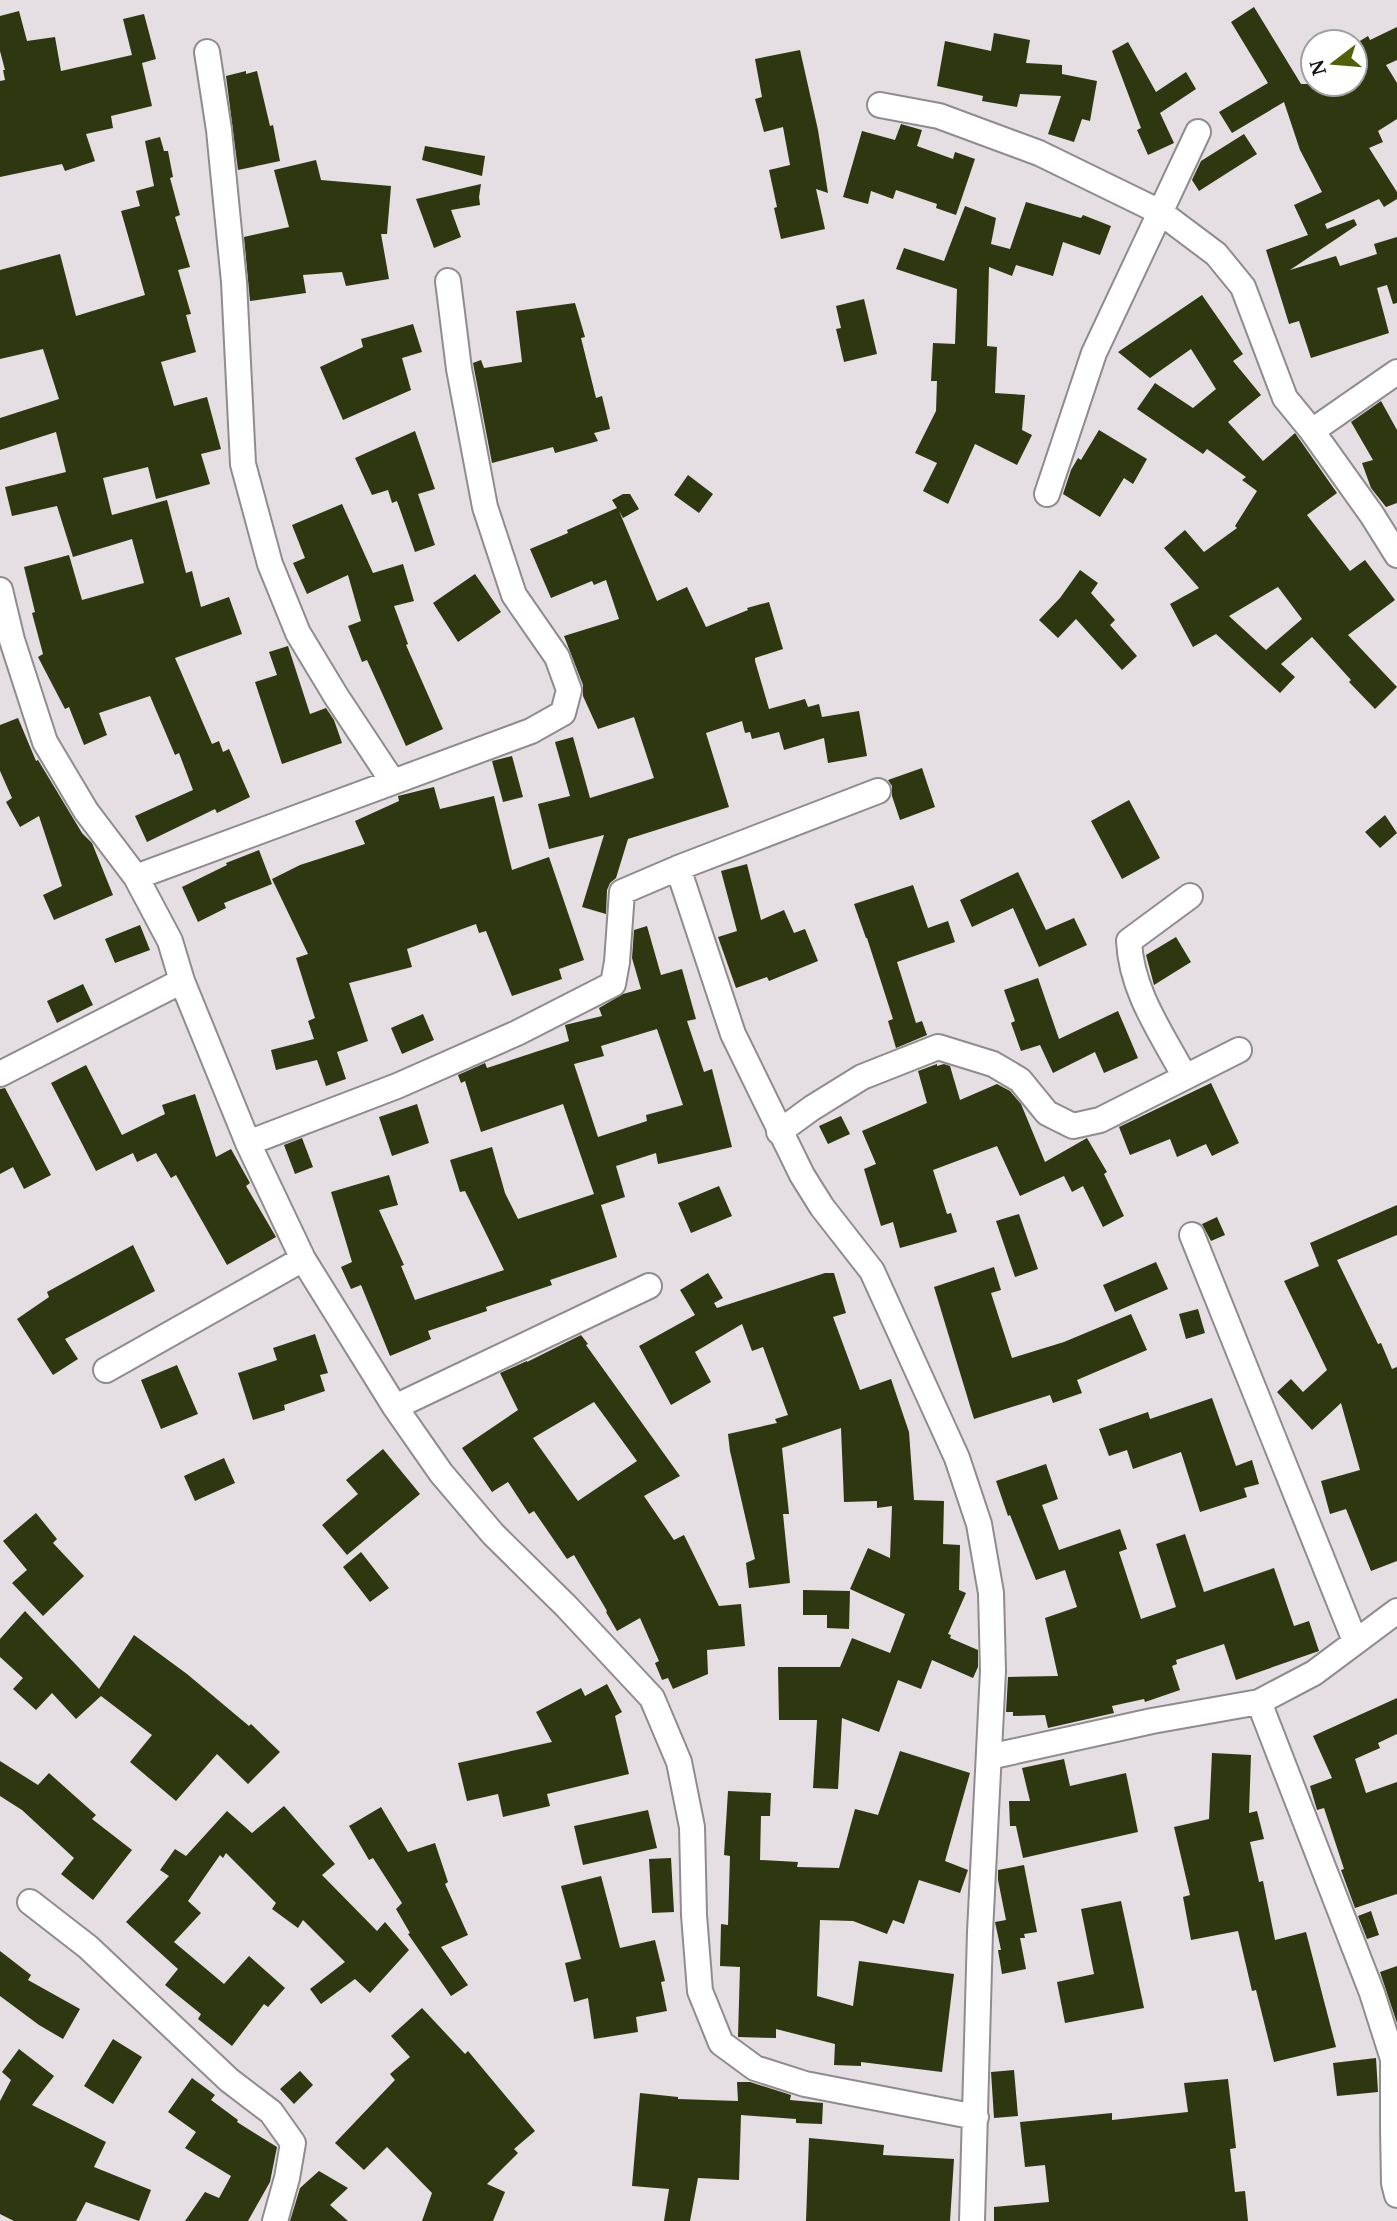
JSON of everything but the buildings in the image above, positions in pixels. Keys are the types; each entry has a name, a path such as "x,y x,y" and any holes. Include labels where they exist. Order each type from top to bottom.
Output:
{"street":[{"path":"207,52 219,130 234,282 243,464 246,477 270,564 298,633 393,782"},
{"path":"880,105 939,116 1039,153 1160,212 1216,254 1243,287 1285,398 1372,515 1397,555"},
{"path":"1047,494 1094,353 1198,132"},
{"path":"136,877 531,731 563,713 569,690 557,657 514,595 485,507 459,369 448,282"},
{"path":"1312,431 1397,372"},
{"path":"0,590 12,640 45,742 86,811 136,877 170,941 182,981 248,1143 303,1259 395,1407 441,1473 493,1534 566,1606 652,1698 679,1762 692,1826 694,1915 700,1991 721,2042 755,2068 805,2084 976,2117"},
{"path":"248,1143 397,1086 517,1033 613,984 622,892 878,791"},
{"path":"678,868 733,1034 802,1175 822,1208 872,1270 957,1458 979,1524 991,1593 993,1671 980,1932 972,2221"},
{"path":"1185,1077 1135,982 1129,958 1129,941 1190,897"},
{"path":"0,1074 182,981"},
{"path":"779,1132 862,1077 938,1047 993,1064 1020,1080 1047,1113 1073,1126 1100,1120 1239,1050"},
{"path":"1192,1235 1355,1641"},
{"path":"106,1370 303,1259"},
{"path":"395,1407 649,1286"},
{"path":"989,1757 1152,1721 1259,1702 1314,1673 1397,1611"},
{"path":"1259,1702 1368,1981 1393,2059 1393,2156 1397,2195"},
{"path":"30,1902 88,1947 229,2080 271,2112 293,2143 275,2221"}]}
